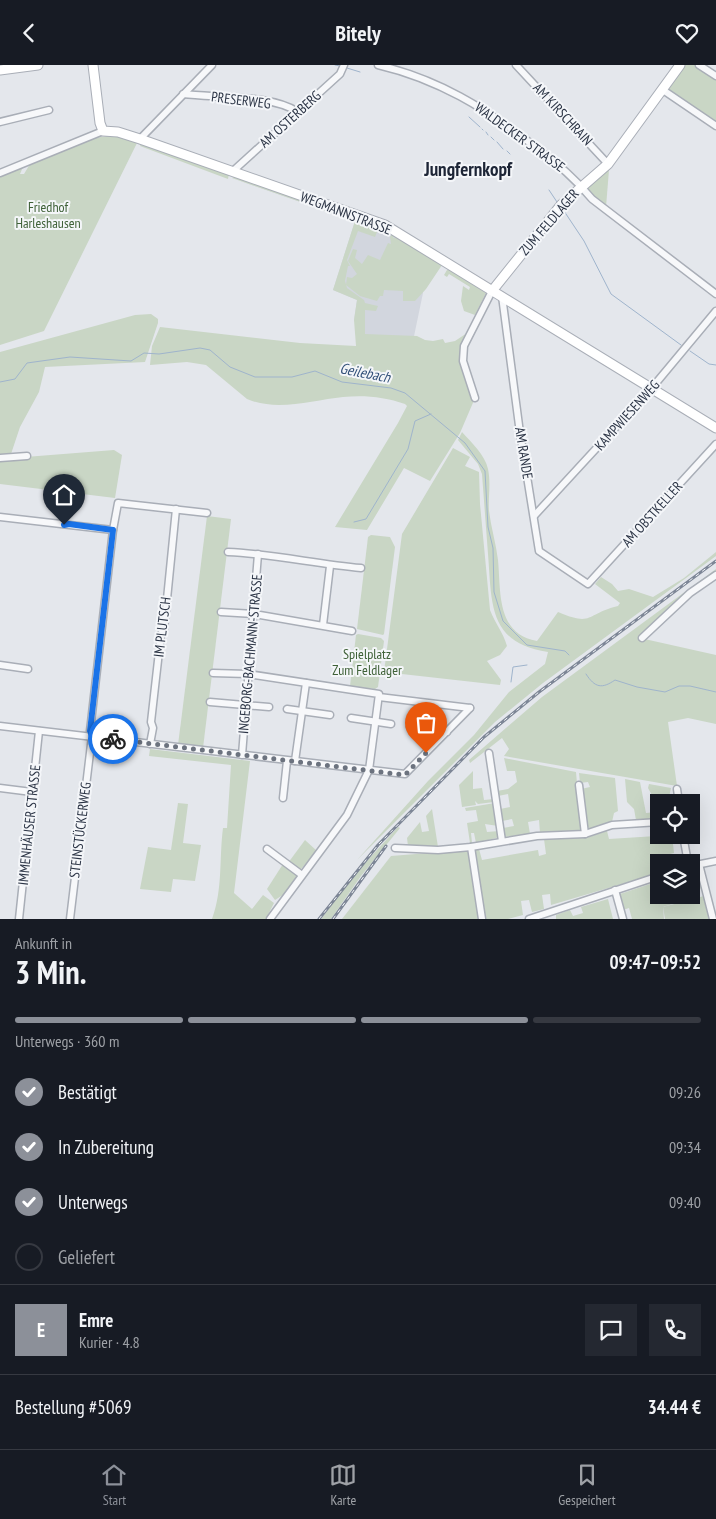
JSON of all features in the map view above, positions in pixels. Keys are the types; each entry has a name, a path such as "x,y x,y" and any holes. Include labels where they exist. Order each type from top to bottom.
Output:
{"street":[{"path":"0,70 38,65"},
{"path":"0,173 103,131 100,123 93,65"},
{"path":"140,139 212,65"},
{"name":"AM OSTERBERG","path":"233,171 340,74 344,65"},
{"name":"WALDECKER STRASSE","path":"378,65 426,79 463,96 496,117 582,185 592,199 716,294"},
{"name":"AM KIRSCHRAIN","path":"516,65 608,165"},
{"name":"ZUM FELDLAGER","path":"476,398 463,361 464,346 492,291 561,205 582,185 608,165 680,65"},
{"path":"699,65 716,75"},
{"path":"663,90 716,126"},
{"name":"PRESERWEG","path":"183,94 250,99 289,106 298,112"},
{"path":"0,122 48,110"},
{"name":"WEGMANNSTRASSE","path":"103,131 118,132 140,139 385,225 716,429"},
{"name":"AM RANDE","path":"502,296 520,433 539,551 588,584"},
{"name":"KAMPWIESENWEG","path":"534,516 651,389 716,311"},
{"name":"AM OBSTKELLER","path":"588,584 716,444"},
{"path":"0,458 26,456"},
{"name":"STEINSTÜCKERWEG","path":"70,919 92,736 90,731 113,530 118,503 176,509"},
{"path":"176,509 207,513"},
{"name":"IM PLUTSCH","path":"150,744 176,509"},
{"path":"0,517 113,530"},
{"path":"228,552 258,554 361,568"},
{"name":"INGEBORG-BACHMANN-STRASSE","path":"242,755 258,554"},
{"path":"323,625 330,565"},
{"path":"642,637 690,593 714,576 716,585"},
{"path":"221,612 254,614 352,631"},
{"path":"0,665 28,669"},
{"path":"0,726 405,775 470,708 248,674 213,673"},
{"path":"295,761 306,683"},
{"path":"270,919 347,815 369,770 379,695"},
{"path":"210,702 269,707"},
{"path":"287,709 330,715"},
{"path":"351,718 391,725"},
{"path":"410,727 447,731"},
{"name":"IMMENHÄUSER STRASSE","path":"19,919 39,731"},
{"path":"489,753 502,841"},
{"path":"283,798 287,761"},
{"path":"578,785 584,834"},
{"path":"0,788 32,792"},
{"path":"676,789 677,794"},
{"path":"395,848 438,850 471,847 537,836 584,834 612,825 650,823"},
{"path":"471,847 482,919"},
{"path":"266,849 302,875"},
{"path":"700,864 716,861"},
{"path":"700,868 713,919"},
{"path":"529,919 552,916 650,879"},
{"path":"615,891 623,919"}],"shaded area":[{"path":"232,178 379,227 398,237 423,293 413,341 364,339 354,320 357,300 333,290 355,221"}],"green space":[{"path":"681,65 697,65 716,76 716,126 665,91"},
{"name":"Friedhof Harleshausen","path":"107,136 120,137 137,143 44,331 0,345 0,176 23,167 20,174 24,174 30,164 95,138"},
{"path":"141,144 229,174 228,179 140,146"},
{"path":"609,170 606,207 585,186"},
{"path":"234,177 361,221 360,224 363,225 365,222 366,226 370,227 371,224 373,225 372,228 376,230 377,226 379,227 375,237 358,231 347,260 350,266 348,266 345,281 347,288 364,300 365,303 378,306 376,311 365,310 365,334 417,336 433,341 443,339 445,343 455,341 467,333 464,340 463,356 475,398 460,433 430,481 404,468 367,530 335,527 398,423 407,406 405,404 382,398 359,396 295,404 270,405 247,399 206,365 187,362 150,365 152,346 160,327 300,343 356,346 354,320 357,300 333,290 355,221 232,178"},
{"path":"392,234 395,235 393,238 398,237 442,265 426,289 415,301 403,301 403,291 384,290 383,296 380,296 377,301 360,296 346,285 347,277 352,278 357,274 348,261 353,249 357,250 355,258 362,264 368,255 380,260 388,243 391,244 390,237"},
{"path":"447,270 450,270 486,293 475,315 464,311 461,301 463,286 469,290 470,287 449,274 447,277 444,275"},
{"path":"151,314 158,319 158,323 145,362 45,367 39,392 20,427 11,454 0,455 0,352 135,315"},
{"path":"462,432 481,454 488,469 489,511 498,560 503,609 507,620 514,630 524,637 537,641 558,612 578,619 584,619 618,606 620,603 595,584 601,577 612,584 618,591 629,589 653,597 684,578 716,552 716,556 543,683 495,722 357,860 428,781 474,735 509,692 545,664 548,652 528,647 514,640 504,630 497,618 491,589 482,474 478,464 458,440"},
{"path":"453,448 470,457 465,466 479,472 480,504 490,610 507,646 500,655 487,661 501,680 500,685 384,672 402,534"},
{"path":"114,450 122,455 115,498 0,484 0,459"},
{"path":"207,516 231,519 203,748 178,745"},
{"path":"371,535 390,537 395,547 383,635 357,629 368,537"},
{"path":"716,569 716,572 640,638 716,655 716,724 688,718 668,722 677,786 504,756 509,749 502,738 470,763 469,760 542,697"},
{"name":"Spielplatz Zum Feldlager","path":"356,635 381,638 384,641 378,687 375,689 350,686"},
{"path":"150,749 250,761 234,893 252,909 263,895 274,903 266,919 212,919 218,896 223,828 227,828 231,765 149,756"},
{"path":"504,758 576,772 581,829 579,832 540,833 539,820 528,822 530,834 504,837 503,828 514,826 512,819 502,821 500,809 510,807 508,794 498,796 497,791 508,789 517,782 515,771 507,771"},
{"path":"473,771 473,789 482,788 484,800 494,799 494,802 478,804 475,801 476,805 462,807 459,785"},
{"path":"579,773 615,778 618,811 614,813 612,822 591,829 586,826 581,789 590,787 588,782 580,783"},
{"path":"625,779 640,782 646,813 650,813 650,819 636,820 634,809 627,802"},
{"path":"649,784 671,788 670,794 651,794 648,788"},
{"path":"178,803 188,804 183,843 201,845 195,881 173,879 171,892 140,889 148,847 171,850"},
{"path":"495,803 498,826 485,824 487,832 499,831 500,837 476,843 474,833 471,833 472,843 470,843 467,823 478,821 476,810 466,811 465,808"},
{"path":"432,809 438,847 408,846 407,838 420,822 422,832 429,831 426,816"},
{"path":"398,827 400,828 361,876 331,919 321,919 354,875"},
{"path":"607,831 609,839 650,836 650,844 673,844 674,853 650,854 650,876 551,905 550,894 542,895 544,909 532,912 529,900 521,901 523,915 508,919 486,919 475,852 477,849 479,849 482,860 538,850 539,856 546,854 544,839 586,838"},
{"path":"305,840 317,851 300,870 288,863"},
{"path":"466,850 469,853 479,919 342,919 391,856"},
{"path":"283,864 296,874 297,877 286,893 275,900 267,889"},
{"path":"650,884 650,904 672,904 663,907 664,919 632,919 629,908 623,910 620,894"},
{"path":"704,896 709,919 665,919 663,907 674,904 700,904 700,897"},
{"path":"608,899 613,919 556,919 556,915 570,910 573,916 583,913 581,907"}],"waterway":[{"path":"335,65 340,66"},
{"path":"347,68 360,72"},
{"path":"469,117 480,127"},
{"path":"491,137 494,140"},
{"path":"497,142 503,149"},
{"path":"507,151 510,154"},
{"path":"549,190 557,202"},
{"path":"564,211 584,241 611,294 681,345"},
{"name":"Geilebach","path":"0,382 15,379 27,363 70,357 131,361 144,353 159,354 200,348 210,350 230,367 255,377 292,377 315,371 342,382 391,388 405,393 465,443 485,471 488,527 493,548 494,592 503,621 527,645 565,651 569,655"},
{"path":"690,351 709,364 716,365"},
{"path":"354,522 366,519 408,449 415,421 431,414"},
{"path":"511,682 513,667 527,665"},
{"name":"Geilebach","path":"586,674 592,682 599,686 606,685 615,680 637,687 665,692 679,686 690,686 716,692"}],"railway":[{"path":"319,919 378,845 484,737 539,692 716,561"},
{"path":"333,919 386,846"}],"way so far":[{"path":"113,739 405,775 426,753"}],"district":[{"name":"Jungfernkopf","path":"468,169"}],"route":[{"path":"64,525 69,524 113,530 110,549 112,554 90,731 92,736 113,739"}]}
